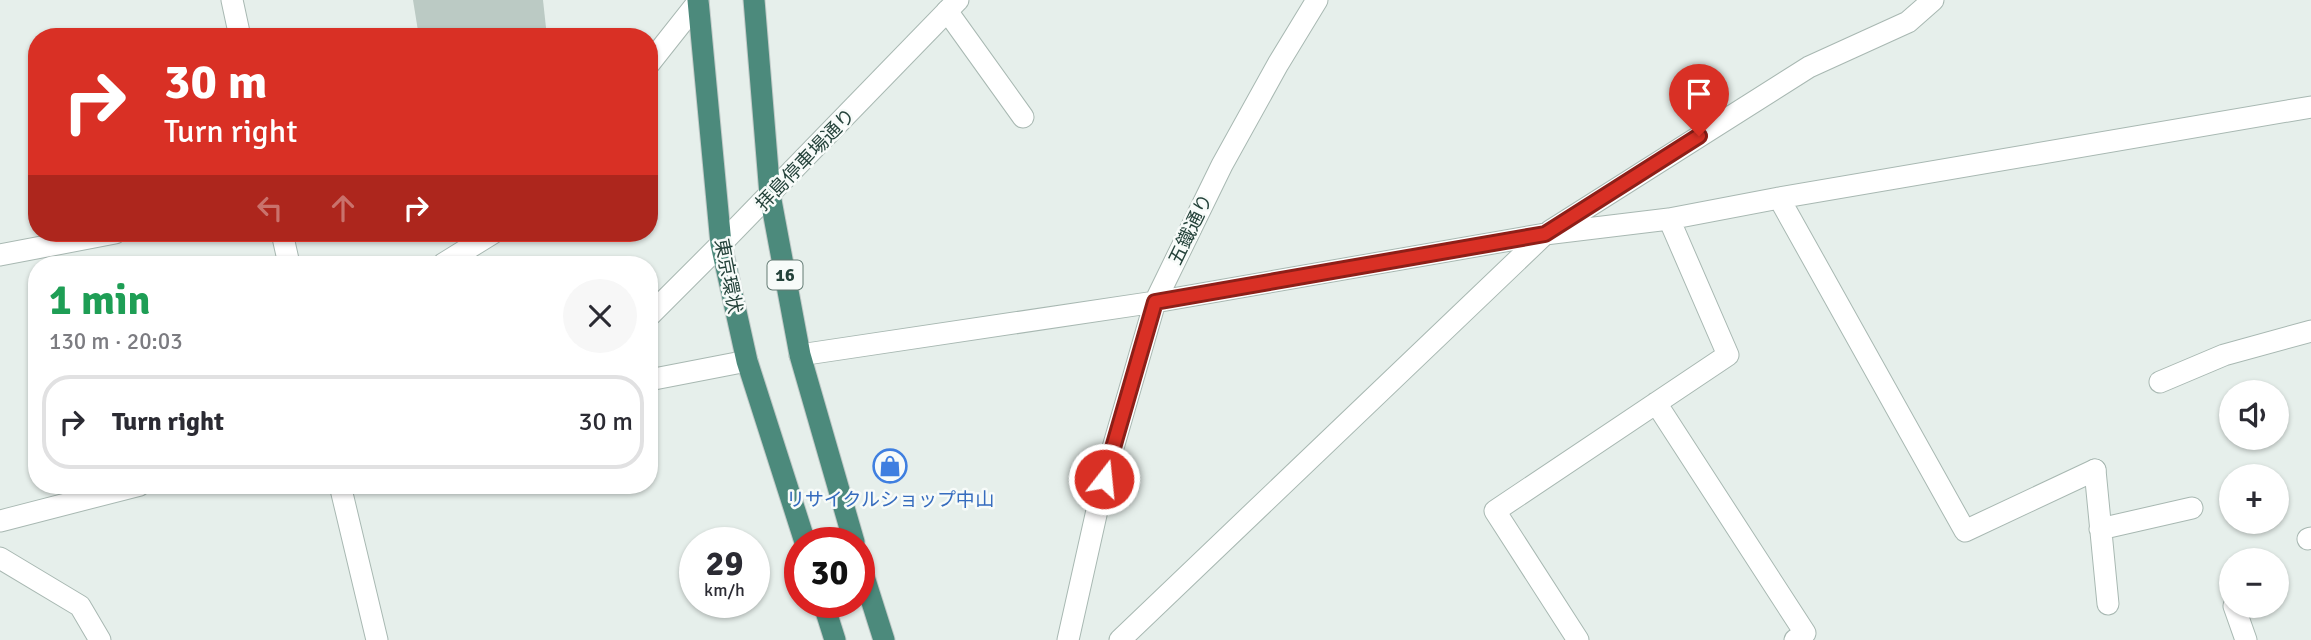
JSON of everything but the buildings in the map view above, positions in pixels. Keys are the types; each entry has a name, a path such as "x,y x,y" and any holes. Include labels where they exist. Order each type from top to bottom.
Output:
{"highway":[{"name":"16","path":"754,0 770,195 800,355 850,527"},
{"name":"東京環状","path":"698,1 721,244 747,361 800,527"},
{"path":"875,612 884,640"},
{"path":"828,618 835,640"}],"street":[{"path":"232,0 238,28"},
{"name":"五鐵通り","path":"1072,638 1104,479 1155,302 1222,166 1317,0"},
{"path":"1121,640 1545,234 1809,66 1908,22 1933,0"},
{"path":"658,52 698,1"},
{"path":"952,6 1023,117"},
{"name":"拝島停車場通り","path":"658,307 952,6"},
{"path":"800,355 1155,302 1545,234 1669,219 2311,107"},
{"path":"1779,198 1965,531 2095,470 2108,604"},
{"path":"1578,640 1495,511 1728,355 1669,219"},
{"path":"0,255 68,242"},
{"path":"456,256 478,242"},
{"path":"2160,382 2224,355 2311,331"},
{"path":"658,378 747,361"},
{"path":"1656,403 1805,633 1795,640"},
{"path":"0,521 106,494"},
{"path":"342,494 377,640"},
{"path":"2100,529 2192,508"},
{"path":"0,558 80,606 100,640"},
{"path":"2238,618 2246,640"}],"place":[{"name":"リサイクルショップ中山","path":"890,466"}],"route":[{"path":"1104,479 1155,302 1545,234 1699,136"}]}
